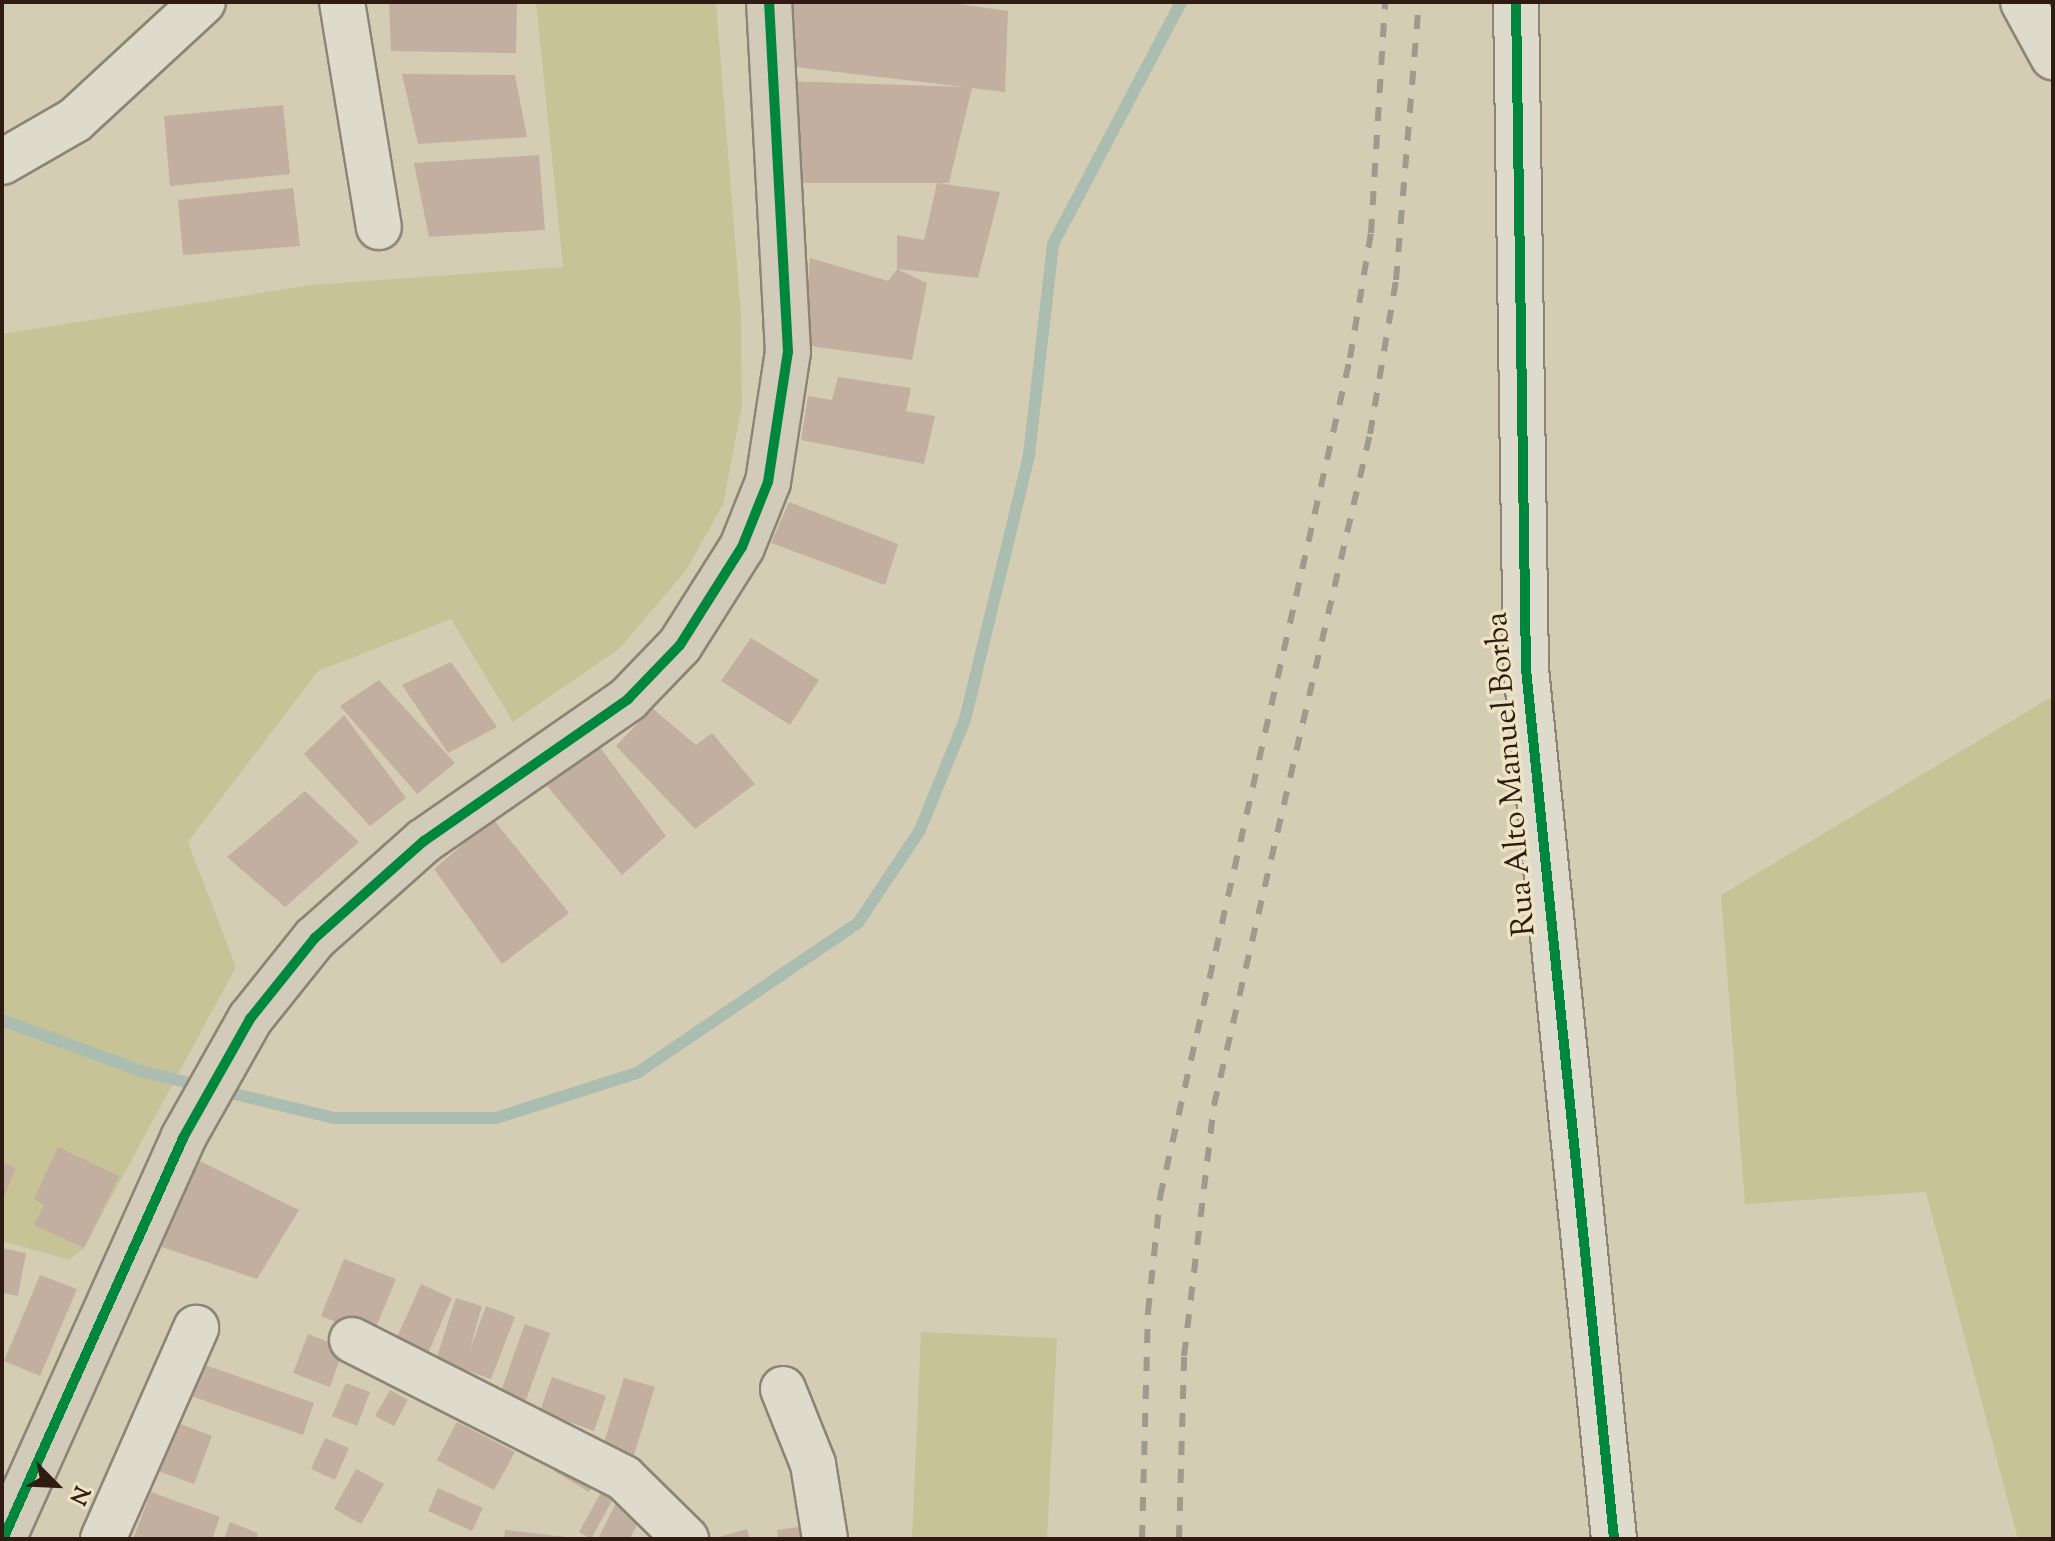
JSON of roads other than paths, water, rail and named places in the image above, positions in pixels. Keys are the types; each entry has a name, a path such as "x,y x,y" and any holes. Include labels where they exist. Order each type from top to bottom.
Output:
{"main road":[{"path":"3,1539 192,1119 250,1019 315,938 405,858 628,699 680,645 742,547 768,482 788,352 769,2"}],"street":[{"path":"2,162 75,120 203,2"},
{"path":"342,2 379,227"},
{"name":"Rua Alto Manuel Borba","path":"1516,2 1527,683 1614,1539"},
{"path":"2023,2 2053,57"},
{"path":"103,1539 196,1328"},
{"path":"352,1340 624,1478 686,1539"},
{"path":"783,1389 813,1464 825,1539"}],"waterway":[{"path":"2,1020 144,1072 334,1118 496,1118 637,1073 858,923 920,830 965,720 1029,455 1053,244 1181,2"}],"railway":[{"path":"1142,1539 1148,1312 1160,1197 1350,358 1371,233 1385,2"},
{"path":"1179,1539 1184,1356 1214,1105 1370,434 1396,280 1419,2"}]}
